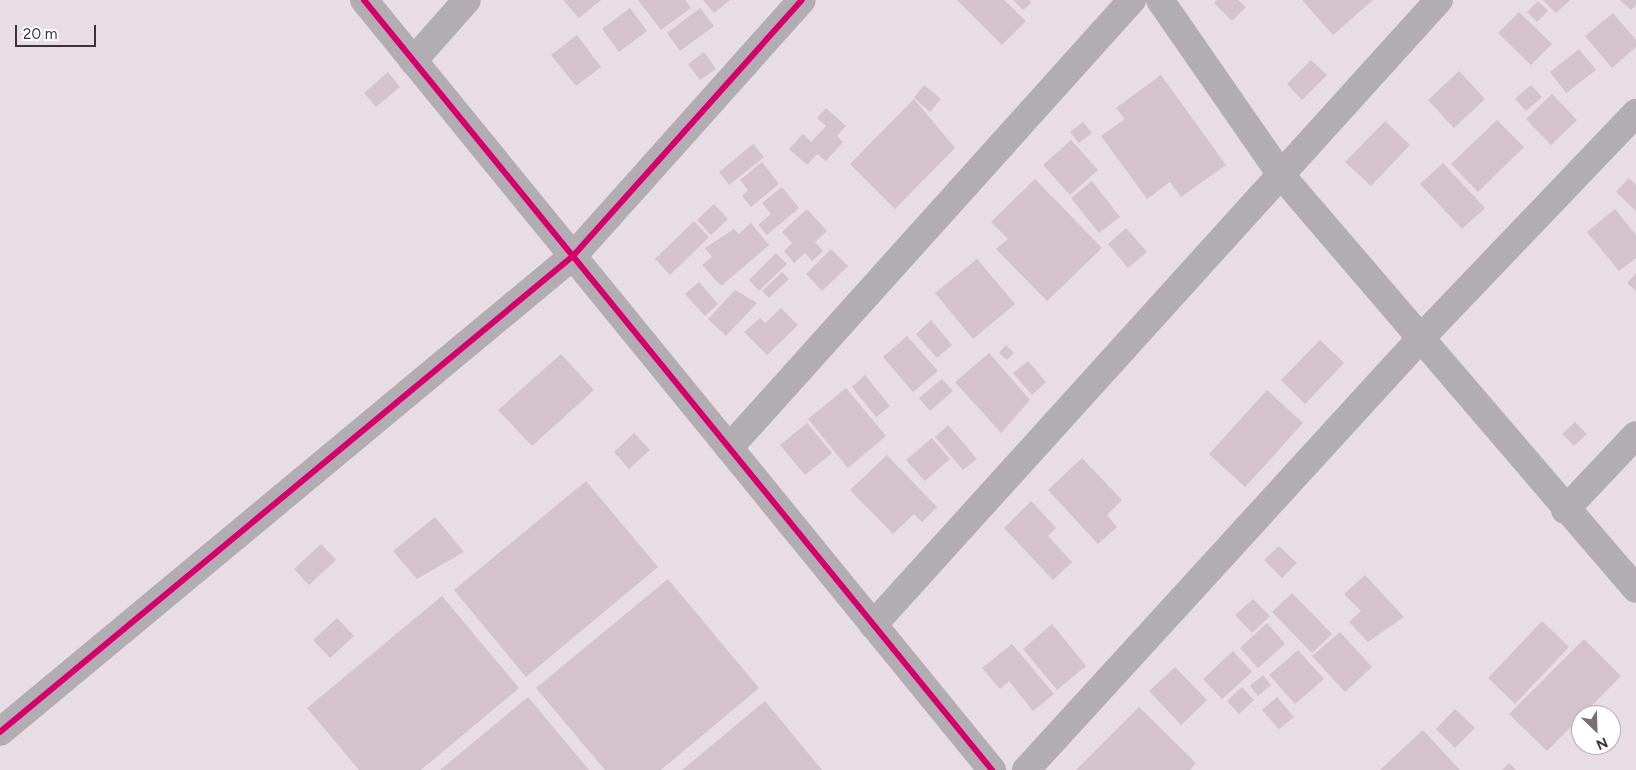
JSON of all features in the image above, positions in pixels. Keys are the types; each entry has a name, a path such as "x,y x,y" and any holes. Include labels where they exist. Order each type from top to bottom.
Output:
{"street":[{"path":"364,0 992,770"},
{"path":"413,61 467,0"},
{"path":"0,732 573,256 802,0"},
{"path":"729,448 1132,0"},
{"path":"1160,0 1281,176 1565,510 1636,589"},
{"path":"873,625 1440,0"},
{"path":"1026,770 1420,339 1636,113"},
{"path":"1565,510 1636,436"}],"building":[{"path":"563,0 601,0 579,18"},
{"path":"638,0 685,0 691,8 661,30"},
{"path":"703,0 730,0 714,13"},
{"path":"957,0 1004,0 1026,21 1002,45"},
{"path":"1013,0 1029,0 1031,3 1023,10"},
{"path":"1217,0 1238,0 1246,7 1232,21 1214,3"},
{"path":"1302,0 1373,0 1333,35"},
{"path":"1543,0 1570,0 1556,13"},
{"path":"1620,0 1636,0 1636,5 1631,10"},
{"path":"1538,1 1548,11 1537,22 1527,12"},
{"path":"630,8 647,31 619,52 602,29"},
{"path":"700,8 714,26 680,51 667,33"},
{"path":"1519,12 1552,44 1531,65 1498,33"},
{"path":"1613,13 1636,40 1636,47 1612,68 1585,36"},
{"path":"577,35 601,67 576,86 551,55"},
{"path":"1579,49 1596,70 1566,93 1550,72"},
{"path":"704,52 716,69 700,80 688,64"},
{"path":"1311,60 1327,75 1302,100 1287,84"},
{"path":"1459,71 1485,99 1454,128 1428,100"},
{"path":"388,72 400,87 376,107 364,93"},
{"path":"1161,75 1226,165 1181,197 1170,182 1147,199 1101,136 1125,119 1116,108"},
{"path":"924,85 941,99 930,112 914,98"},
{"path":"1531,85 1542,97 1526,111 1515,99"},
{"path":"1552,94 1577,120 1551,145 1526,119"},
{"path":"914,99 955,148 895,209 850,164"},
{"path":"826,108 846,126 837,136 843,142 826,161 817,154 807,165 789,149 803,134 811,142 826,126 817,118"},
{"path":"1497,120 1524,147 1478,192 1451,164"},
{"path":"1385,121 1410,145 1371,186 1345,162"},
{"path":"1083,122 1092,133 1079,143 1070,132"},
{"path":"1071,140 1098,170 1070,195 1043,165"},
{"path":"753,144 764,157 729,185 719,172"},
{"path":"762,162 779,184 751,207 742,196 748,190 740,180"},
{"path":"1443,163 1485,208 1462,229 1420,184"},
{"path":"1629,178 1636,185 1636,211 1616,192"},
{"path":"1035,179 1102,248 1047,301 996,249 1008,239 991,222"},
{"path":"1092,181 1120,217 1099,233 1071,198"},
{"path":"782,187 799,208 767,235 758,225 771,214 762,203"},
{"path":"714,204 728,219 711,235 697,220"},
{"path":"807,209 827,231 815,242 823,251 812,261 805,253 794,263 784,251 792,243 782,232"},
{"path":"1615,209 1636,235 1636,258 1619,271 1587,232"},
{"path":"694,221 709,237 670,275 655,259"},
{"path":"751,223 769,245 721,286 702,265 712,257 705,248 734,229 739,234"},
{"path":"1126,228 1147,252 1128,268 1108,244"},
{"path":"831,249 848,266 822,291 806,274"},
{"path":"776,253 787,264 759,291 749,280"},
{"path":"977,259 1015,304 973,339 935,293"},
{"path":"782,272 789,279 769,298 762,291"},
{"path":"1636,273 1636,291 1627,283"},
{"path":"699,282 718,304 705,316 685,294"},
{"path":"735,290 757,303 726,336 708,319"},
{"path":"781,308 798,325 767,355 744,332 760,318 765,323"},
{"path":"931,320 952,345 937,358 916,334"},
{"path":"907,336 938,371 913,392 883,357"},
{"path":"1320,340 1344,363 1305,404 1281,380"},
{"path":"1006,345 1014,353 1007,360 999,353"},
{"path":"989,353 1030,400 1001,433 955,382"},
{"path":"561,354 594,390 532,446 498,410"},
{"path":"1028,361 1046,382 1032,395 1013,373"},
{"path":"865,375 890,406 876,417 852,387"},
{"path":"942,379 953,391 930,411 919,398"},
{"path":"846,388 886,436 848,468 808,419"},
{"path":"1267,390 1303,423 1245,487 1209,454"},
{"path":"1575,422 1587,434 1574,446 1562,434"},
{"path":"807,423 832,453 805,475 780,445"},
{"path":"948,425 977,459 963,470 935,437"},
{"path":"634,433 650,450 629,469 614,452"},
{"path":"932,438 950,459 925,481 906,460"},
{"path":"887,455 937,507 922,522 914,514 893,534 850,490"},
{"path":"1082,458 1122,500 1107,515 1117,527 1098,544 1048,490"},
{"path":"586,481 658,567 526,677 454,590"},
{"path":"1031,501 1056,528 1048,536 1072,562 1053,580 1004,528"},
{"path":"435,517 464,552 417,579 393,551"},
{"path":"321,544 336,560 309,585 294,569"},
{"path":"1279,546 1297,563 1282,578 1264,560"},
{"path":"1365,575 1404,617 1368,642 1349,622 1361,611 1344,594"},
{"path":"668,579 759,688 661,770 605,770 536,688"},
{"path":"1292,593 1332,634 1312,653 1272,612"},
{"path":"442,596 519,688 421,770 359,770 307,708"},
{"path":"1253,599 1270,616 1252,633 1235,615"},
{"path":"337,618 354,636 330,658 313,640"},
{"path":"1542,621 1569,647 1515,704 1488,678"},
{"path":"1267,623 1285,644 1258,668 1240,648"},
{"path":"1052,624 1086,666 1057,690 1023,649"},
{"path":"1340,632 1372,667 1345,692 1312,656"},
{"path":"1584,639 1621,676 1592,705 1571,705 1571,727 1547,751 1509,714"},
{"path":"1012,644 1054,694 1033,711 1009,681 1000,689 982,668"},
{"path":"1298,650 1324,679 1295,704 1269,675"},
{"path":"1233,651 1252,672 1222,699 1203,679"},
{"path":"1175,667 1207,700 1181,725 1149,691"},
{"path":"1263,675 1271,685 1258,696 1250,686"},
{"path":"1242,687 1254,700 1239,714 1227,701"},
{"path":"528,697 589,770 440,770"},
{"path":"1277,697 1294,717 1279,729 1262,710"},
{"path":"765,701 822,770 682,770"},
{"path":"1139,707 1196,763 1190,770 1076,770"},
{"path":"1455,709 1475,728 1455,748 1436,729"},
{"path":"1423,730 1460,770 1380,770"},
{"path":"1509,763 1516,770 1502,770"}],"cycle path":[{"path":"364,0 992,770"},
{"path":"0,732 573,256 802,0"}]}
